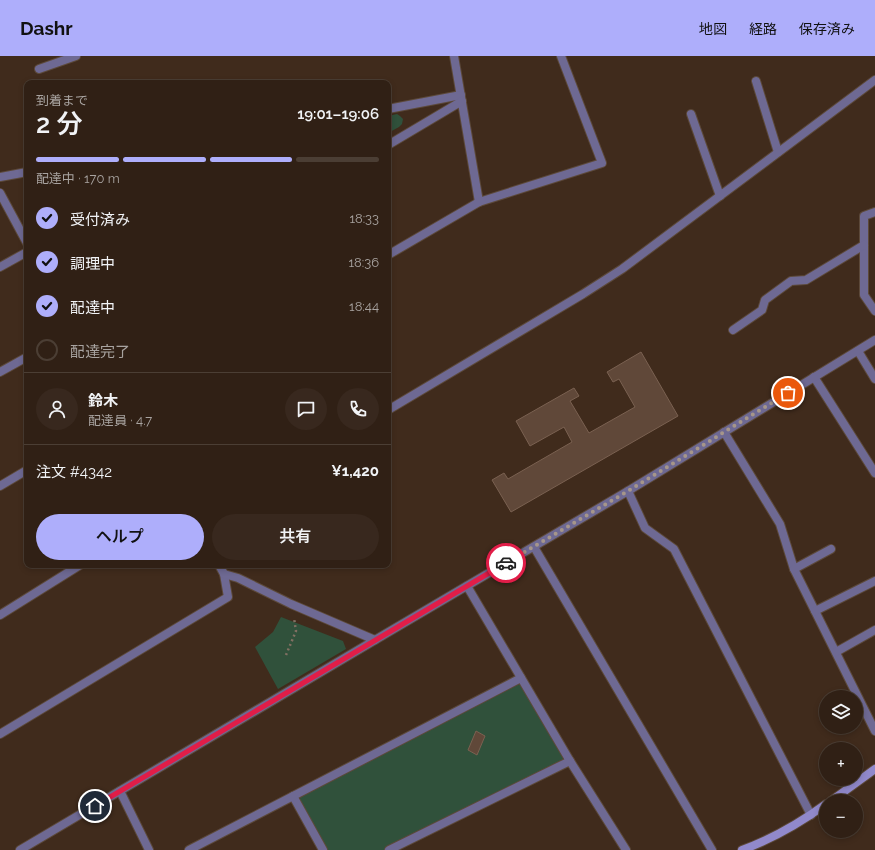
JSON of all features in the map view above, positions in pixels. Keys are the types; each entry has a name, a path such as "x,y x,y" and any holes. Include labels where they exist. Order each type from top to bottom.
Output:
{"street":[{"path":"39,69 76,56"},
{"path":"454,56 479,202"},
{"path":"391,254 479,202 602,162 561,56"},
{"path":"391,408 622,269 875,80"},
{"path":"756,81 778,152"},
{"path":"391,109 462,98"},
{"path":"391,143 462,98"},
{"path":"691,114 720,196"},
{"path":"0,177 24,173"},
{"path":"0,193 24,237"},
{"path":"875,212 864,216 864,295 875,311"},
{"path":"733,330 762,310 765,300 791,281 806,280 864,245"},
{"path":"0,268 24,254"},
{"path":"20,850 628,491 875,340"},
{"path":"858,351 875,379"},
{"path":"0,372 24,359"},
{"path":"814,378 875,473"},
{"path":"724,432 780,524 794,569 875,731"},
{"path":"0,486 24,472"},
{"path":"628,491 645,528 674,549 811,815"},
{"path":"534,547 712,850"},
{"path":"794,569 831,549"},
{"path":"0,614 75,568"},
{"path":"0,734 228,597 224,574 221,568"},
{"path":"224,574 238,578 291,604 375,640"},
{"path":"815,611 875,581"},
{"path":"467,586 570,761 626,850"},
{"path":"836,652 875,631"},
{"path":"189,850 521,678"},
{"path":"389,850 570,761"},
{"path":"841,794 875,769"},
{"path":"120,791 149,850"},
{"path":"294,796 323,850"},
{"path":"742,850 759,844 819,809"}],"path":[{"path":"286,655 296,631 291,604"}],"green space":[{"path":"397,114 403,119 402,124 391,131 391,115"},
{"path":"281,617 343,641 346,649 278,689 255,647 273,632"},
{"path":"521,678 570,761 389,850 323,850 293,796"}],"building":[{"path":"641,352 678,416 511,512 492,480 504,473 508,479 572,442 564,427 530,446 516,421 574,388 579,396 570,401 589,433 635,407 619,379 613,382 607,372"},
{"path":"476,731 485,736 477,755 468,750"}],"way so far":[{"path":"506,563 628,491 788,393"}],"route":[{"path":"95,806 506,563"}]}
